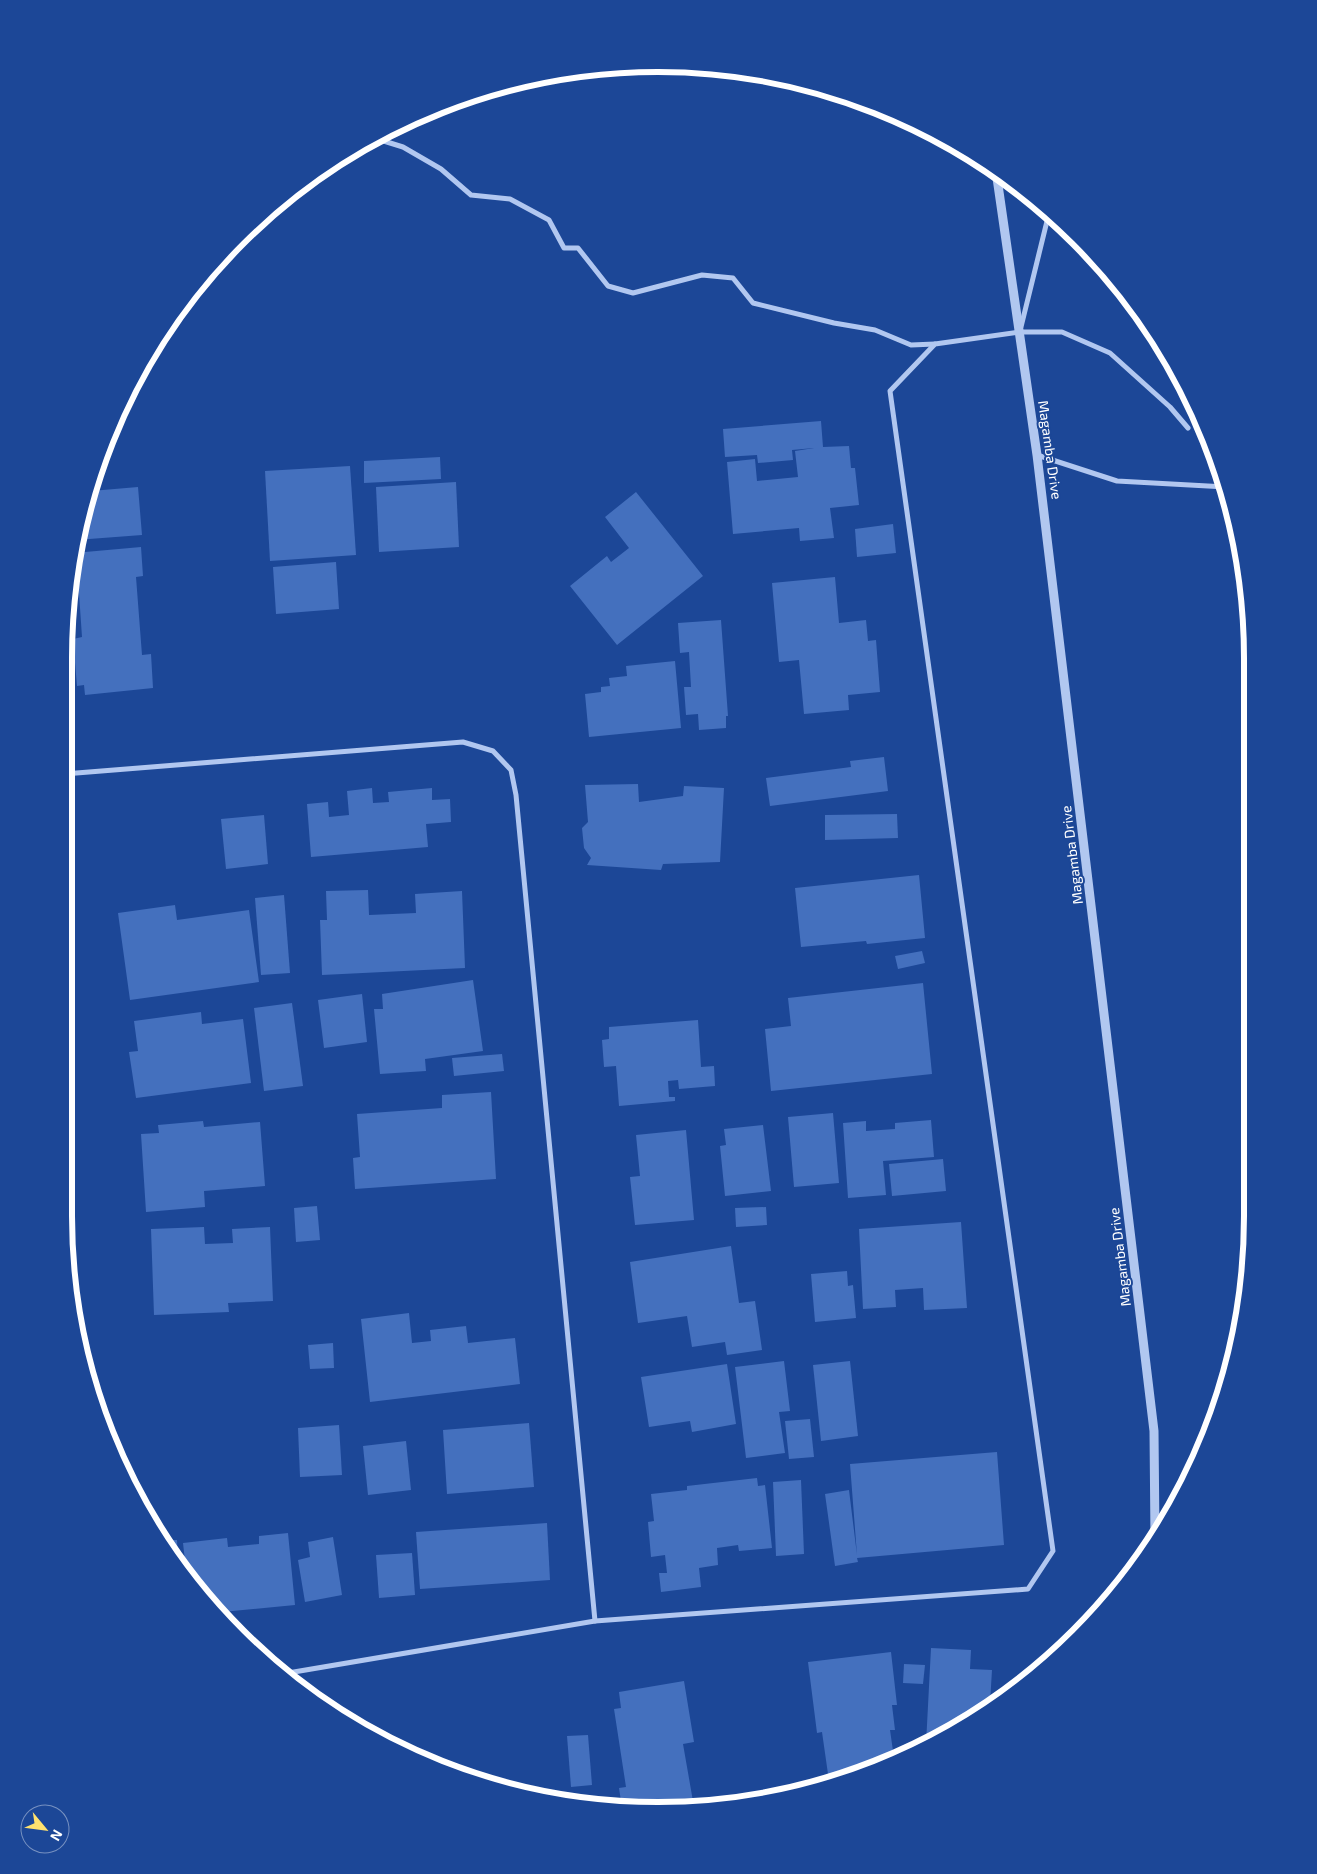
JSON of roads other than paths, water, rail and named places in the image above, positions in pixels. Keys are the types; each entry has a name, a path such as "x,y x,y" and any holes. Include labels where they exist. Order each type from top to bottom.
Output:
{"street":[{"path":"384,141 403,147 434,165 471,195 510,199 549,220 564,248 578,248 608,286 633,293 702,275 733,278 753,303 834,323 875,330 911,345 935,344 1020,332 1062,332 1110,353 1170,407 1188,428"},
{"name":"Magamba Drive","path":"997,181 1038,455 1154,1431 1155,1527"},
{"path":"1020,332 1047,220"},
{"path":"292,1672 595,1621 1028,1589 1053,1551 890,391 935,344"},
{"path":"1038,455 1117,481 1218,487"},
{"path":"72,773 462,742 493,751 511,770 517,805 595,1621"}]}
